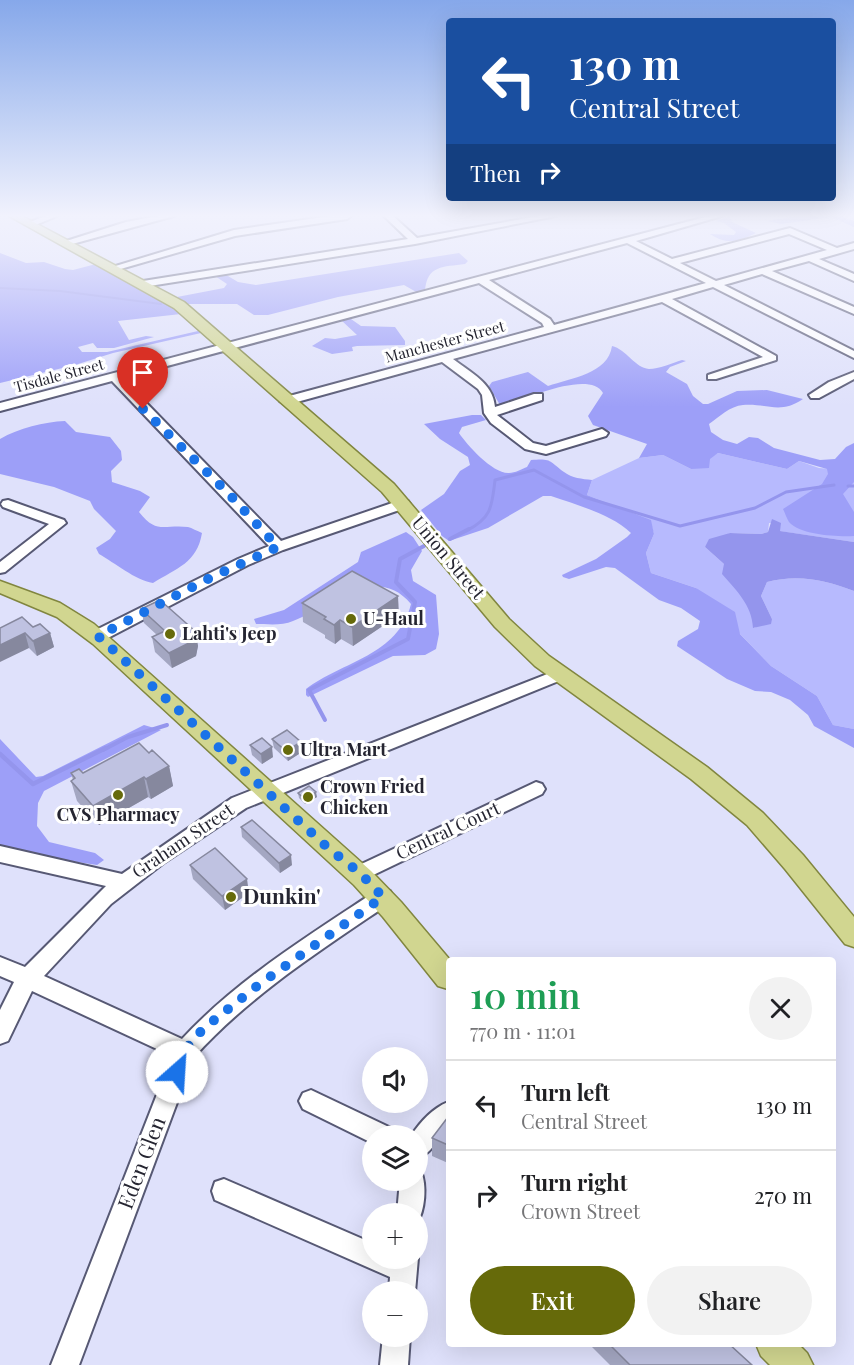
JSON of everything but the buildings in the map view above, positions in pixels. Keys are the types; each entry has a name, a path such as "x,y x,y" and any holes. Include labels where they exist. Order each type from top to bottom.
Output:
{"main road":[{"name":"Union Street","path":"135,280 179,305 286,401 379,479 403,504 502,623 542,661 699,773 744,809 794,862 854,936"},
{"path":"0,587 56,606 98,636 328,848 360,873 383,897 446,976"},
{"path":"776,1347 795,1365"}],"street":[{"path":"143,284 170,280"},
{"name":"Tisdale Street","path":"0,407 477,280"},
{"path":"481,280 546,321 551,329"},
{"path":"706,280 854,355"},
{"name":"Manchester Street","path":"286,401 731,280"},
{"path":"783,280 854,311"},
{"path":"663,298 772,358 712,377"},
{"path":"444,358 482,387 488,395 490,413 495,420 529,446 540,449 555,448 602,433"},
{"path":"815,395 854,375"},
{"path":"115,376 143,409 227,492 278,547"},
{"path":"490,413 538,397"},
{"path":"0,569 59,523 8,504"},
{"path":"98,636 212,577 278,547 403,504"},
{"name":"Graham Street","path":"0,1034 18,994 29,977 104,898 123,882 230,810 266,791 282,787 560,674"},
{"name":"Central Court","path":"360,873 536,789"},
{"path":"0,854 123,882"},
{"path":"0,966 29,977 39,985 184,1051 203,1029 257,986 383,897"},
{"name":"Eden Glen","path":"65,1365 184,1051"},
{"path":"311,1101 362,1126"},
{"path":"428,1133 446,1115"},
{"path":"224,1191 362,1252"},
{"path":"394,1365 396,1347"}],"shaded area":[{"path":"0,280 126,280 161,298 181,314 118,321 129,340 146,336 154,337 114,348 97,348 93,343 78,347 82,352 107,352 198,331 201,333 113,353 75,365 0,383"},
{"path":"221,280 234,280 256,285 290,280 427,280 425,291 418,293 404,285 338,297 268,315 254,315 237,304 186,304 177,297 224,288 227,284"},
{"path":"351,319 361,326 395,327 405,341 405,345 357,346 352,347 353,351 332,354 312,346 325,338 335,339 357,335 341,320"},
{"path":"612,346 644,368 661,367 682,360 686,361 670,367 666,372 687,384 693,396 703,404 737,391 767,390 803,399 795,404 780,407 743,405 734,407 709,424 711,432 723,440 737,444 749,437 758,438 774,448 820,460 835,459 846,447 854,443 854,482 843,494 854,512 854,536 829,535 802,530 789,522 783,509 822,484 828,474 827,469 799,461 787,469 718,453 710,459 709,468 691,469 663,455 639,458 647,444 593,425 588,416 603,393 596,387 585,384 572,385 500,405 489,386 492,382 528,372 548,386 587,374 604,363"},
{"path":"481,415 486,420 462,427 459,433 474,451 496,469 511,473 527,467 531,460 547,460 570,476 592,480 587,495 651,520 654,534 646,553 651,573 696,588 735,612 740,634 771,666 817,696 833,725 854,729 854,748 814,726 808,715 790,700 771,692 755,691 727,679 677,646 678,641 698,629 700,621 681,608 659,600 615,568 606,567 569,579 563,577 562,575 596,559 631,533 614,520 551,496 543,496 488,528 449,541 442,536 421,510 444,494 460,471 470,465 468,457 440,439 424,424"},
{"path":"65,421 76,432 110,437 121,451 122,460 111,471 112,482 140,491 150,497 139,512 151,524 161,527 188,527 202,533 196,551 185,564 153,583 139,578 99,554 96,548 110,539 116,531 94,509 90,501 54,487 0,474 0,439 32,426"},
{"path":"718,453 787,469 799,461 819,468 854,471 854,542 779,531 780,523 769,523 768,532 761,534 730,533 705,547 724,564 753,615 754,628 772,619 761,596 767,582 790,578 811,579 854,591 854,729 833,725 817,696 771,666 696,588 651,573 646,553 654,534 650,520 587,495 592,480 639,458 663,455 691,469"},
{"path":"772,519 781,523 780,531 854,542 854,591 811,579 790,578 767,582 761,596 772,619 771,624 753,628 746,605 722,574 724,564 705,547 709,539 730,533 761,534 768,532"},
{"path":"406,532 413,537 422,551 411,570 413,581 436,595 439,634 436,649 425,655 393,656 308,697 306,689 382,646 404,621 411,604 397,592 383,587 368,587 337,598 289,623 256,624 254,619 284,610 358,562 361,552"},
{"path":"144,725 161,730 44,791 38,803 37,826 49,842 95,853 104,860 97,865 32,855 0,845 0,739 36,777 43,776"}],"waterway":[{"path":"0,288 60,291 161,304"},
{"path":"466,531 486,516 493,497 495,480 534,470 584,497 680,526 755,508 786,492 834,485"},
{"path":"848,486 854,486"},
{"path":"450,539 469,529"},
{"path":"325,720 309,690 408,639 415,602 396,582 400,559 424,546"},
{"path":"103,750 128,737 167,725"},
{"path":"0,754 33,784 106,748"}],"place":[{"name":"U-Haul","path":"351,619"},
{"name":"Lahti's Jeep","path":"170,634"},
{"name":"Ultra Mart","path":"288,750"},
{"name":"CVS Pharmacy","path":"118,795"},
{"name":"Crown Fried Chicken","path":"308,797"},
{"name":"Dunkin'","path":"231,897"}],"route":[{"path":"143,409 227,492 278,547 212,577 98,636 328,848 360,873 383,897 257,986 203,1029 184,1051 177,1072"}]}
